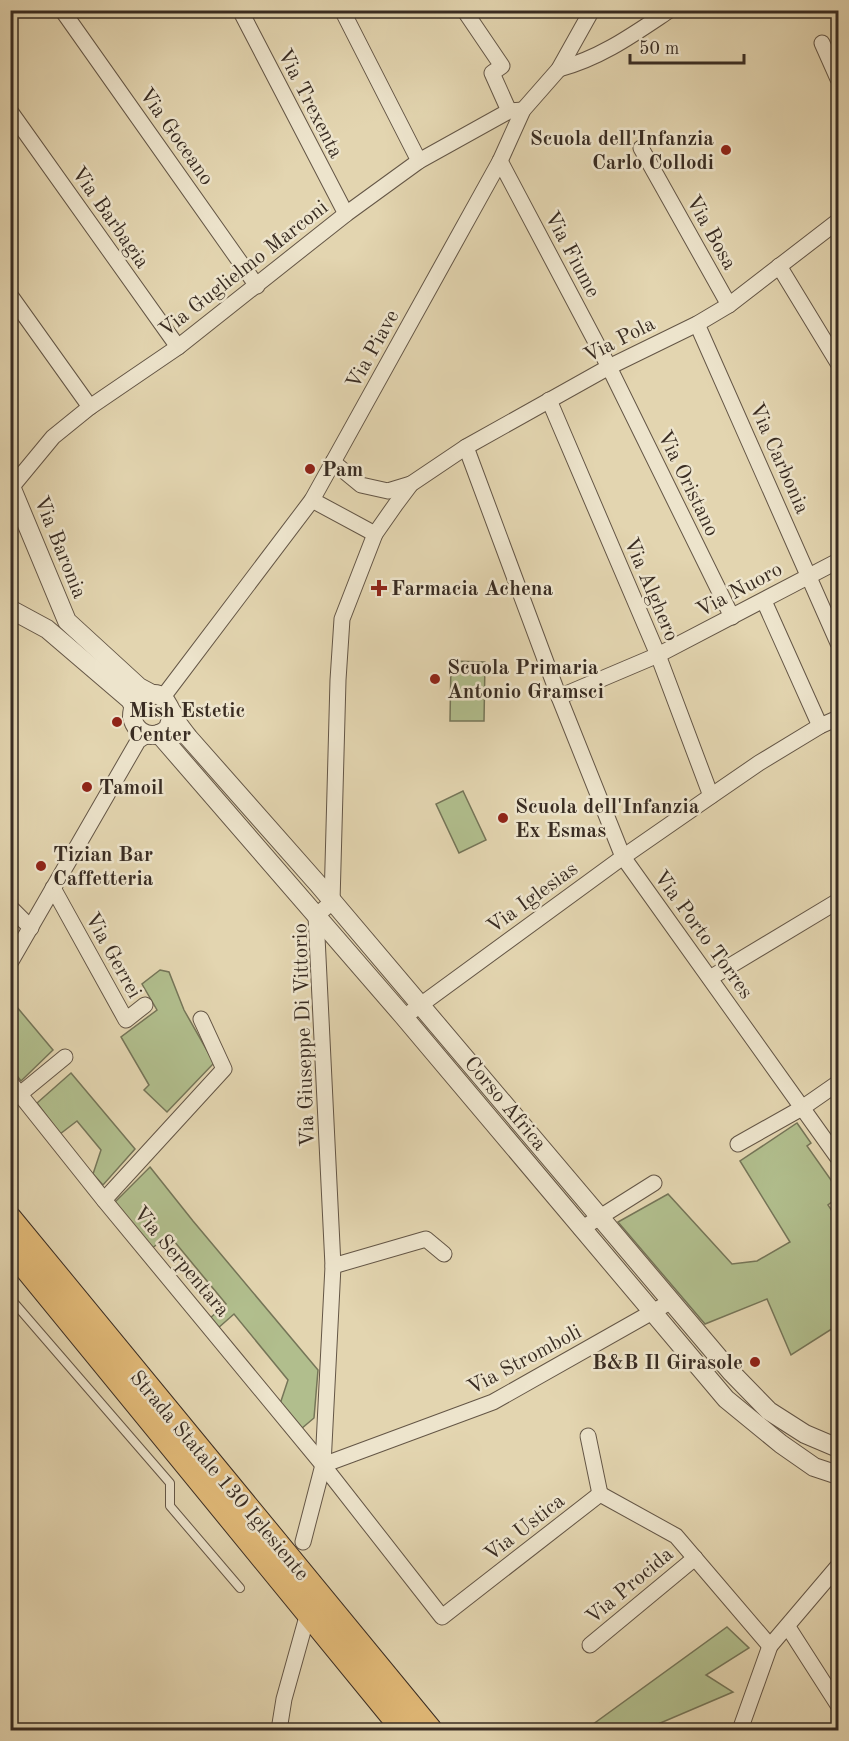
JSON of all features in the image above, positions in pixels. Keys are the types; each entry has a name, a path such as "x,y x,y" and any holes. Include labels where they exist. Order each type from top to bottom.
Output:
{"main road":[{"name":"Strada Statale 130 Iglesiente","path":"10,1219 430,1731"},
{"name":"Strada Statale 130 Iglesiente","path":"10,1248 404,1731"}],"street":[{"name":"Via Goceano","path":"62,10 257,286"},
{"name":"Via Trexenta","path":"240,10 346,214"},
{"path":"342,10 419,161"},
{"path":"464,10 502,66 492,72 516,110"},
{"name":"Via Piave","path":"164,700 312,500 500,161 516,110 559,69 592,10"},
{"path":"559,69 583,63 616,47 670,10"},
{"path":"822,43 838,79"},
{"name":"Via Guglielmo Marconi","path":"11,486 53,437 90,407 178,347 346,214 419,161 516,110"},
{"name":"Via Barbagia","path":"10,111 178,347"},
{"name":"Via Bosa","path":"641,148 729,305"},
{"name":"Via Fiume","path":"500,161 609,367"},
{"name":"Via Pola","path":"333,462 362,485 388,491 411,484 465,447 609,367 697,324 729,305 838,221"},
{"path":"779,266 838,363"},
{"path":"10,295 90,407"},
{"name":"Via Carbonia","path":"697,324 838,643"},
{"name":"Via Oristano","path":"609,367 732,617"},
{"name":"Via Alghero","path":"549,400 658,655 711,796"},
{"name":"Via Porto Torres","path":"465,447 623,857 838,1158"},
{"name":"Via Pola","path":"375,534 411,484"},
{"name":"Via Baronia","path":"11,486 67,621 139,687 164,700"},
{"path":"312,500 375,534"},
{"name":"Via Giuseppe Di Vittorio","path":"303,1542 323,1465 333,1266 316,916 332,902 338,680 342,620 375,534"},
{"name":"Via Nuoro","path":"560,697 658,655 838,561"},
{"path":"764,601 820,726"},
{"path":"10,609 47,629 130,700 134,707"},
{"path":"10,963 146,734 171,724 164,700 142,698 134,707 132,717 146,734"},
{"name":"Corso Africa","path":"164,700 177,723 196,746 332,902 731,1372 769,1411 806,1434 838,1448"},
{"name":"Via Iglesias","path":"404,1017 623,857 711,796 759,763 820,726 838,718"},
{"name":"Corso Africa","path":"146,734 316,916 726,1399 781,1444 814,1467 838,1474"},
{"name":"Via Gerrei","path":"53,888 126,1020 145,1005"},
{"path":"710,978 838,901"},
{"path":"10,907 31,928"},
{"path":"104,1200 224,1069 201,1019"},
{"path":"15,1088 64,1057"},
{"path":"738,1144 802,1108 838,1083"},
{"name":"Via Serpentara","path":"15,1088 104,1200 323,1465"},
{"path":"581,1229 654,1183"},
{"path":"333,1266 426,1239 444,1254"},
{"name":"Via Stromboli","path":"323,1465 493,1402 670,1302"},
{"path":"588,1436 600,1494 676,1536 770,1646"},
{"name":"Via Ustica","path":"323,1465 442,1617 600,1494"},
{"name":"Via Procida","path":"590,1645 695,1558"},
{"path":"740,1731 770,1646 838,1566"},
{"path":"279,1731 284,1699 308,1613"},
{"path":"788,1627 838,1705"}],"lane":[{"path":"10,1298 170,1483 170,1506 240,1588"}],"green space":[{"path":"451,661 485,662 484,721 450,721"},
{"path":"463,791 486,840 459,853 436,804"},
{"path":"160,970 169,972 184,1010 214,1063 167,1112 144,1090 149,1085 121,1037 157,1010 142,984"},
{"path":"11,1000 53,1050 21,1081 11,1068"},
{"path":"71,1073 135,1149 103,1185 93,1174 101,1150 77,1121 60,1134 37,1103"},
{"path":"797,1123 811,1143 807,1146 838,1190 838,1197 828,1205 838,1220 838,1325 791,1355 767,1299 705,1324 618,1222 668,1194 732,1264 757,1261 790,1242 740,1161"},
{"path":"150,1167 318,1370 314,1418 301,1429 280,1404 288,1380 234,1314 217,1329 209,1319 226,1304 169,1235 151,1249 114,1203"},
{"path":"727,1627 749,1648 706,1675 733,1692 644,1730 585,1730"}],"place":[{"name":"Scuola dell'Infanzia Carlo Collodi","path":"726,150"},
{"name":"Pam","path":"310,469"},
{"name":"Farmacia Achena","path":"379,588"},
{"name":"Scuola Primaria Antonio Gramsci","path":"435,679"},
{"name":"Mish Estetic Center","path":"117,722"},
{"name":"Tamoil","path":"87,787"},
{"name":"Scuola dell'Infanzia Ex Esmas","path":"503,818"},
{"name":"Tizian Bar Caffetteria","path":"41,866"},
{"name":"B&B Il Girasole","path":"755,1362"}]}
